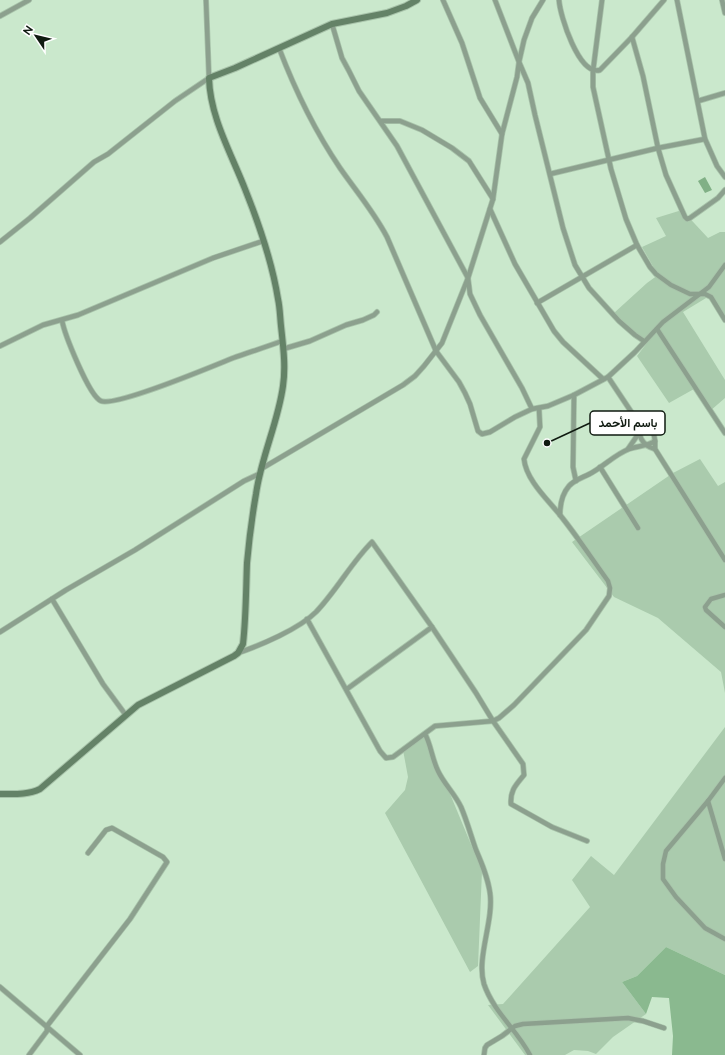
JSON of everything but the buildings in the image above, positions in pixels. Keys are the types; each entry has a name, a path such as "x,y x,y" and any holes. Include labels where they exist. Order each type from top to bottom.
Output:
{"street":[{"path":"0,16 29,0"},
{"path":"206,0 211,97 214,110 245,189 263,241 278,295 282,341 283,387 260,472 248,561 244,637 243,644 238,652"},
{"path":"0,242 94,162 108,154 175,101 209,78 332,24 387,14 417,0"},
{"path":"443,0 462,43 480,98 502,134"},
{"path":"495,0 528,83 563,228 575,264 589,288 619,321 644,341"},
{"path":"0,632 52,599 135,550 244,481 403,385 415,376 442,343 468,278 490,209 502,134 517,77 524,40 532,18 543,0"},
{"path":"559,0 563,21 568,33 580,56 588,68 593,71 600,70 632,37 664,0"},
{"path":"602,0 593,71 593,87 620,202 636,245 650,267 670,285 690,294 705,294 711,296 725,320"},
{"path":"677,0 705,139 716,166 725,177"},
{"path":"722,0 725,13"},
{"path":"332,24 342,58 349,72 359,91 397,146 468,278 470,294 480,315 522,388 532,409"},
{"path":"632,37 643,76 658,148 666,175 678,204 687,219 718,198 725,190"},
{"path":"279,48 292,82 317,131 340,168 379,222 387,237 436,351 459,382 470,404 478,431 482,434 490,432 532,409 539,408 574,395 608,376 635,352 657,328 680,308 709,287 725,265"},
{"path":"698,101 725,93"},
{"path":"381,121 400,121 422,130 452,148 469,161 492,199"},
{"path":"550,174 658,148 705,139"},
{"path":"490,209 515,264 554,331 563,342 603,379"},
{"path":"0,346 43,325 78,315 213,258 263,241"},
{"path":"537,303 636,245"},
{"path":"282,349 310,341 346,325 363,320 377,312"},
{"path":"62,320 64,331 70,347 87,382 96,398 102,401 122,398 149,391 282,341"},
{"path":"657,328 725,433"},
{"path":"608,376 638,422 639,433 645,445 655,448"},
{"path":"574,395 573,467 576,480"},
{"path":"307,619 380,751 386,758 393,757 435,726 493,721 514,706 586,630 609,596 610,588 608,580 560,514 544,496 529,474 524,462 525,455 540,427 539,408"},
{"path":"638,422 648,427 654,435 655,448 725,560"},
{"path":"628,449 639,433 648,427"},
{"path":"560,514 561,499 569,486 576,480 628,449 655,441"},
{"path":"600,467 638,528"},
{"path":"0,794 19,794 34,792 40,789 125,714 138,705 227,660 238,652 259,646 307,619 317,611 329,597 352,564 372,542 432,627 493,721 524,764 524,775 510,794 511,804 552,827 587,841"},
{"path":"725,595 711,599 705,607 709,613 725,627"},
{"path":"52,599 103,684 125,714"},
{"path":"347,689 432,627"},
{"path":"425,734 429,742 437,770 460,806 486,875 490,893 491,909 482,972 484,984 492,1000 530,1055"},
{"path":"725,778 708,801 666,851 663,864 664,879 676,897 705,928 725,939"},
{"path":"708,801 725,859"},
{"path":"29,1055 47,1031 47,1026 130,919 167,862 163,858 112,828 106,830 88,853"},
{"path":"0,987 80,1055"},
{"path":"484,1055 487,1044 502,1036 512,1028 523,1024 628,1018 664,1028"}],"shaded area":[{"path":"705,177 712,190 705,193 698,181"},
{"path":"682,210 708,238 720,232 725,232 725,318 711,295 683,312 725,380 725,398 710,411 694,389 669,403 637,356 647,343 614,313 658,275 642,247 666,236 656,218"},
{"path":"700,459 718,486 725,482 725,693 721,672 658,618 614,597 572,542 673,473"},
{"path":"725,727 725,975 666,947 637,976 622,982 646,1014 613,1037 596,1054 588,1051 574,1050 565,1055 525,1055 488,1005 503,1004 590,907 572,880 591,856 614,875"},
{"path":"424,731 482,871 478,966 470,972 385,813 405,790 408,777 403,750"},
{"path":"666,947 725,975 725,1055 672,1055 673,1036 669,998 652,997 646,1014 622,982 637,976"}],"place":[{"name":"باسم الأحمد","path":"547,443"}]}
